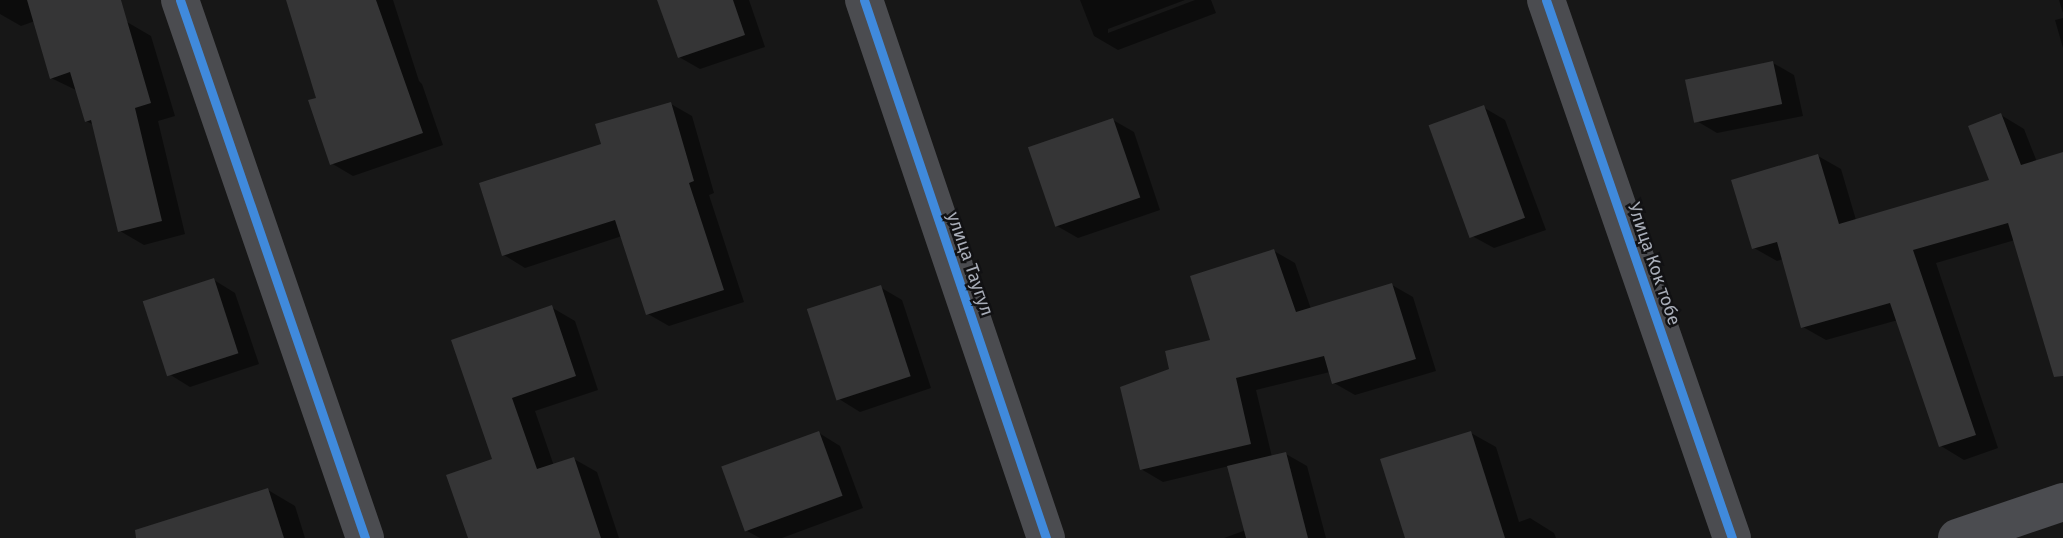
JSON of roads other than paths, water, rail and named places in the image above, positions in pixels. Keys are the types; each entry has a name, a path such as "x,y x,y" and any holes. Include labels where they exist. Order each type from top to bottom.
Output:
{"street":[{"path":"180,0 365,538"},
{"name":"улица Таугул","path":"864,0 1046,538"},
{"name":"Улица Кок тобе","path":"1546,0 1732,538"},
{"path":"1957,538 2063,502"}]}
